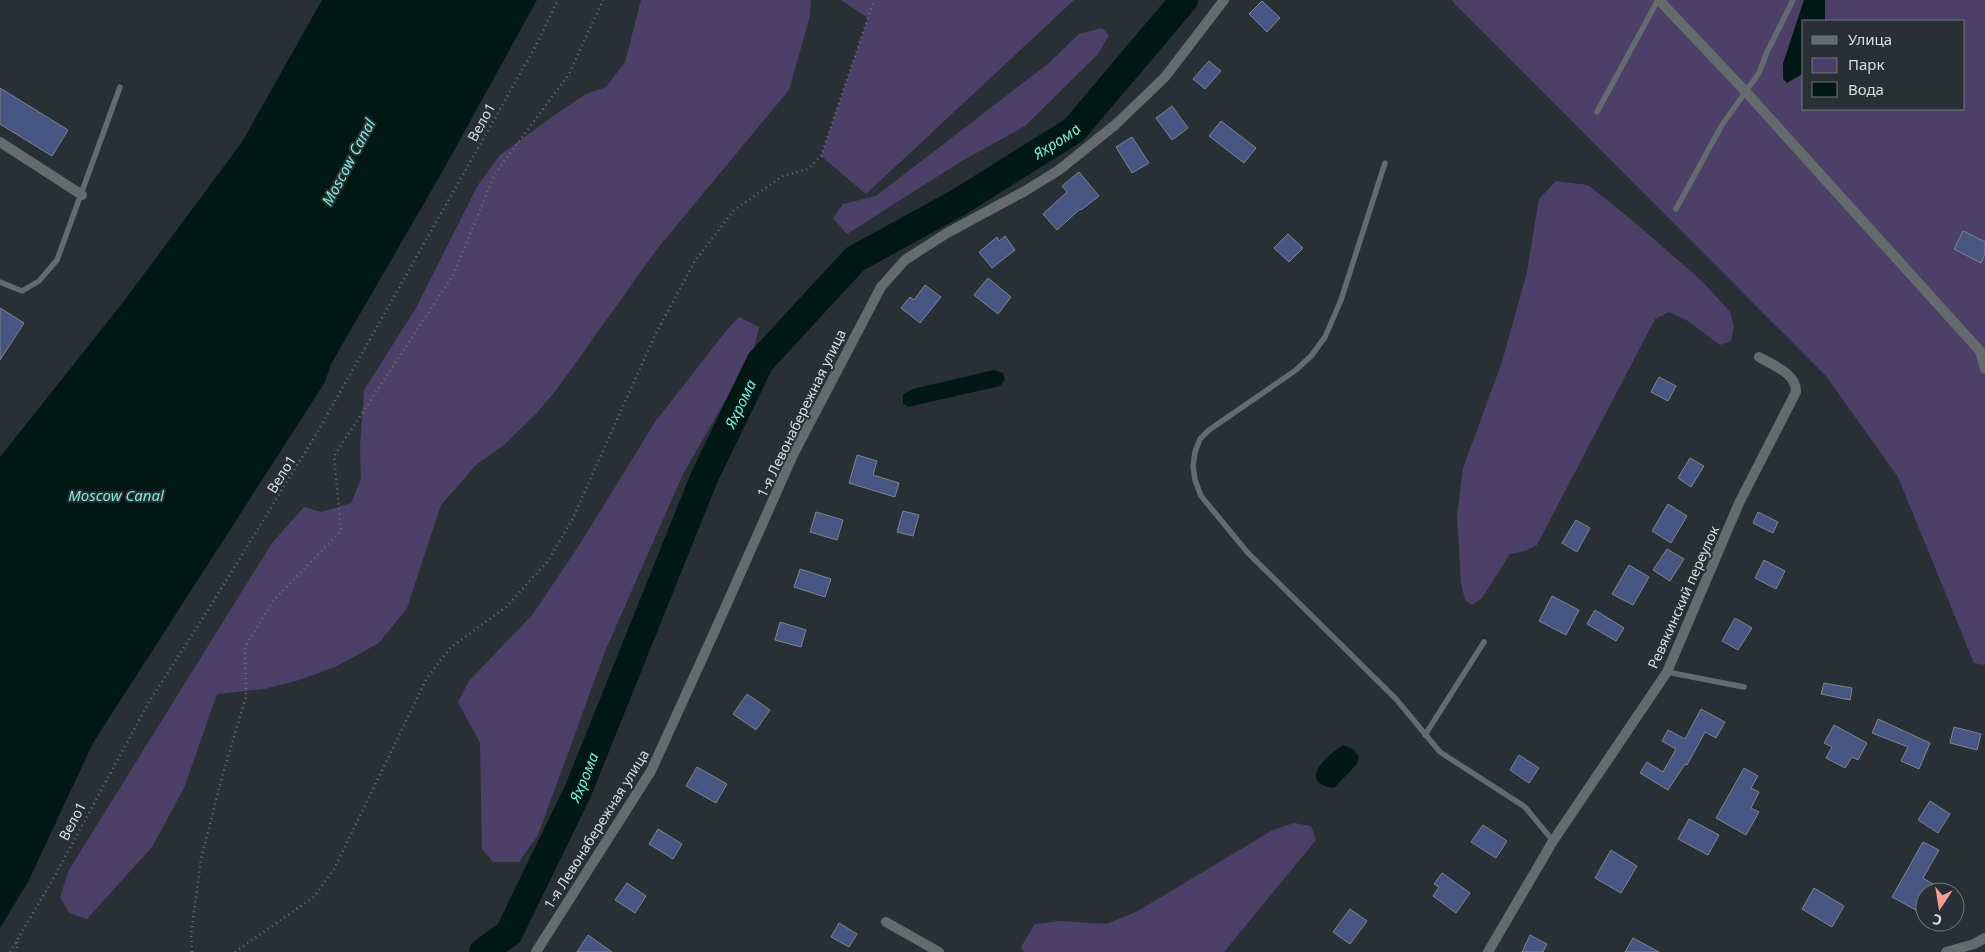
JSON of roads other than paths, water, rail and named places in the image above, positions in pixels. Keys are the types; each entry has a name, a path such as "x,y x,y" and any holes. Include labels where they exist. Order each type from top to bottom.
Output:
{"street":[{"name":"1-я Левонабережная улица","path":"536,952 651,771 793,454 881,287 905,260 947,233 1025,191 1059,170 1115,125 1165,77 1224,0"},
{"path":"1659,0 1746,92 1980,352 1985,369"},
{"path":"0,142 82,195"},
{"name":"Ревякинский переулок","path":"1488,952 1553,841 1667,672 1739,503 1796,392 1796,384 1791,376 1759,357"},
{"path":"886,922 939,952"},
{"path":"1946,952 1974,944 1985,938"}],"lane":[{"path":"1597,112 1659,0"},
{"path":"1676,209 1722,125 1759,73 1767,52 1793,0"},
{"path":"0,282 22,291 39,281 58,260 120,87"},
{"path":"1385,163 1341,300 1325,337 1311,356 1296,370 1209,430 1200,439 1195,452 1193,466 1195,480 1201,496 1248,553 1396,699 1440,752 1525,807 1553,841"},
{"path":"1425,734 1484,642"},
{"path":"1667,672 1744,687"}],"water":[{"name":"Moscow Canal","path":"322,0 537,0 441,174 331,364 325,382 93,743 28,882 0,928 0,457 124,301 242,142"},
{"path":"1804,0 1825,0 1825,20 1802,20 1802,74 1787,83 1783,79 1783,64"},
{"path":"994,370 1003,373 1005,380 1000,386 908,407 903,403 903,394 913,389"},
{"path":"1343,745 1353,749 1359,757 1357,764 1334,788 1323,785 1317,781 1318,768"}],"waterway":[{"name":"Яхрома","path":"483,952 509,933 578,791 704,478 760,362 855,259 959,202 1074,130 1184,0"}]}
